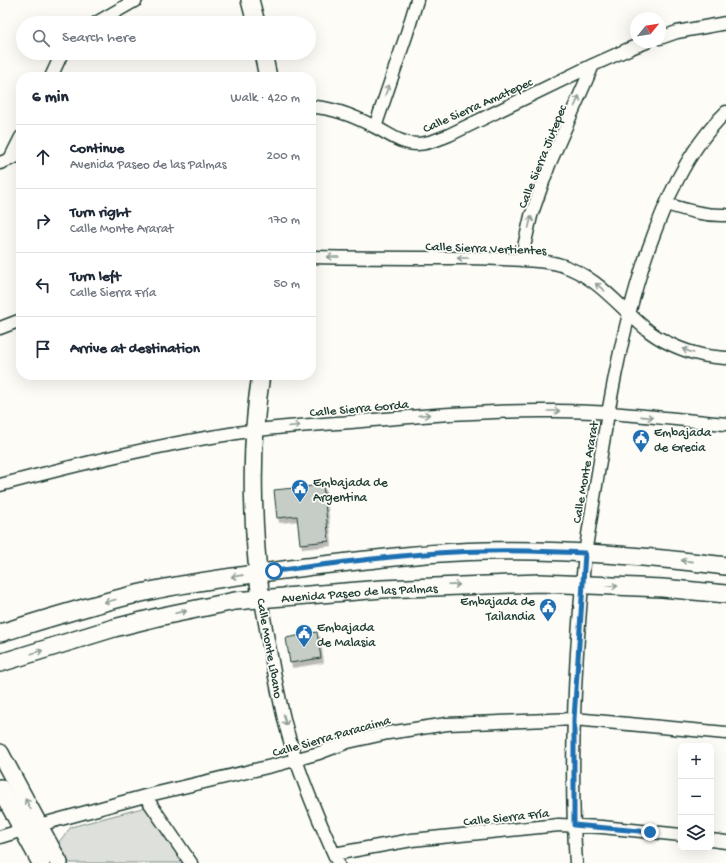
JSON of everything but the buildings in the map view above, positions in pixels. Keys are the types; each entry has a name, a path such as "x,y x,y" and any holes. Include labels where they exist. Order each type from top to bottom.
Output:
{"main road":[{"path":"250,0 254,16"},
{"path":"264,60 267,72"},
{"name":"Calle Monte Líbano","path":"261,380 258,394 253,462 255,539 261,600"},
{"name":"Avenida Paseo de las Palmas","path":"0,633 106,602 197,582 258,573 385,558 486,551 585,553 645,557 726,566"},
{"name":"Avenida Paseo de las Palmas","path":"0,663 114,628 234,601 432,586 540,583 662,588 726,594"},
{"path":"0,753 31,827 41,863"},
{"path":"0,788 59,863"}],"street":[{"path":"108,16 136,0"},
{"path":"374,127 417,0"},
{"path":"666,36 696,28 726,23"},
{"name":"Calle Sierra Amatepec","path":"316,108 335,111 356,118 403,142 417,144 430,142 449,135 631,48"},
{"path":"53,72 59,60"},
{"name":"Calle Sierra Jiutepec","path":"521,260 531,216 547,170 594,65"},
{"name":"Calle Monte Ararat","path":"576,863 574,825 574,719 582,585 585,553 609,413 634,293 657,225 682,171 694,151 708,132 726,112"},
{"path":"10,159 16,147"},
{"path":"666,204 693,212 726,215"},
{"name":"Calle Sierra Vertientes","path":"316,257 505,258 541,261 561,265 578,272 593,281 616,299 629,314 646,329 679,348 702,355 726,358"},
{"path":"0,328 16,322"},
{"name":"Calle Sierra Gorda","path":"0,485 91,461 205,438 255,430 442,414 556,411 609,413 726,424"},
{"name":"Calle Monte Líbano","path":"261,600 278,694 286,724 321,825 336,859"},
{"name":"Calle Sierra Paracaima","path":"0,837 145,796 258,770 348,742 395,732 447,724 574,719 726,733"},
{"path":"145,796 191,863"},
{"name":"Calle Sierra Fría","path":"336,859 412,840 540,826 574,825 678,835"},
{"path":"714,840 726,842"}],"shaded area":[{"path":"146,807 184,863 69,863 58,843 71,827"}],"place":[{"name":"Embajada de Grecia","path":"641,453"},
{"name":"Embajada de Argentina","path":"300,503"},
{"name":"Embajada de Tailandia","path":"548,622"},
{"name":"Embajada de Malasia","path":"304,648"}],"route":[{"path":"274,571 442,553 486,551 585,553 574,719 574,825 650,832"}]}
